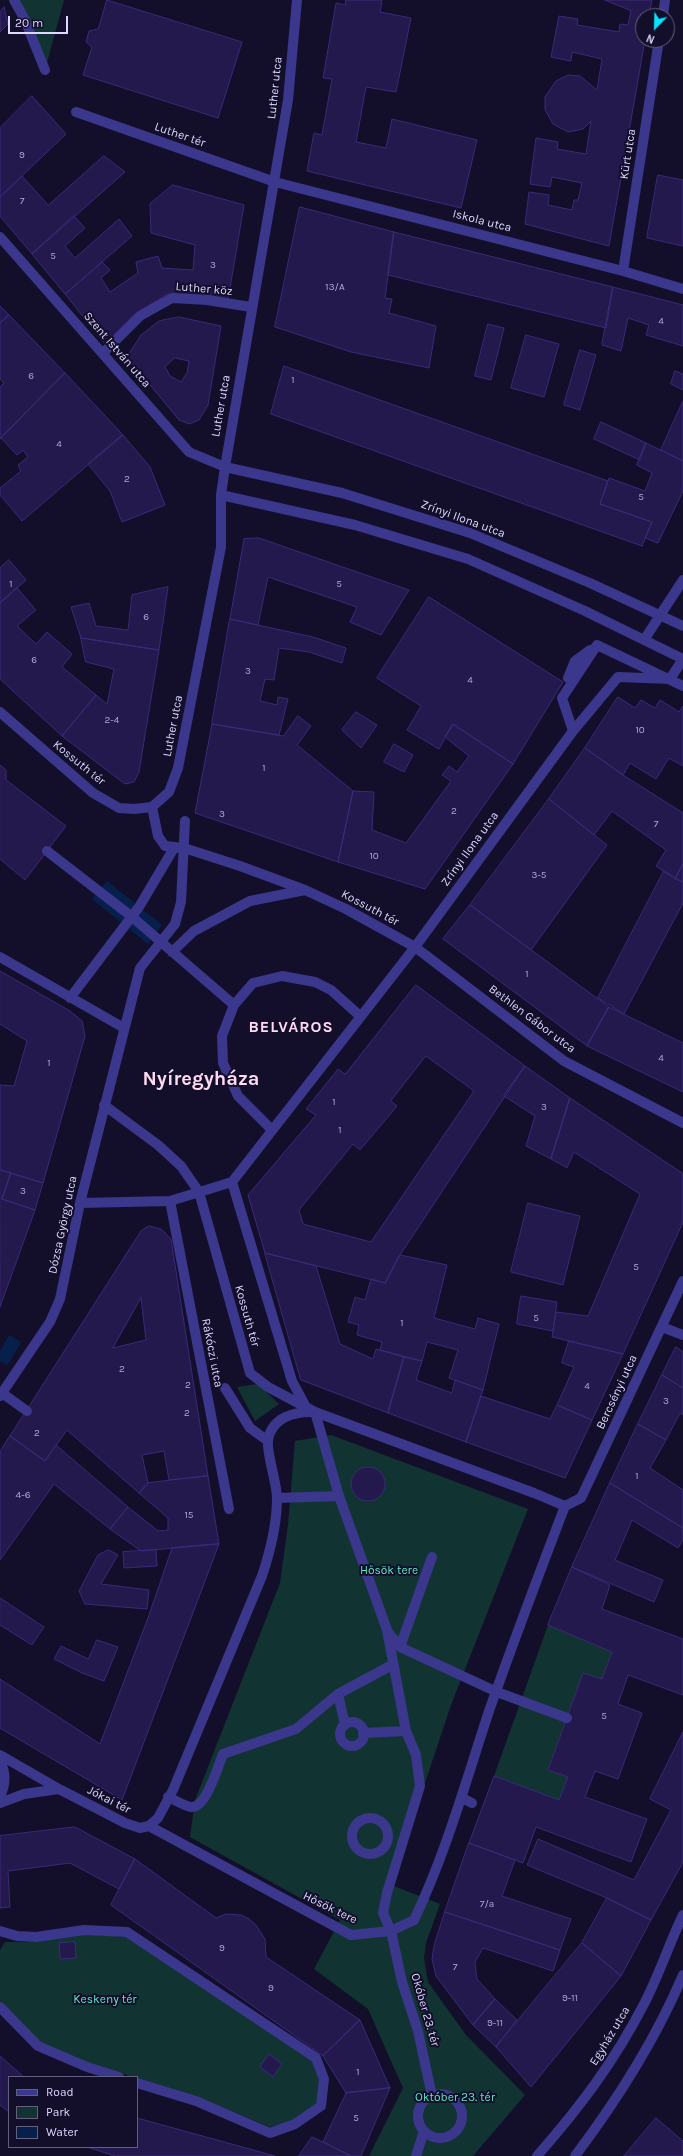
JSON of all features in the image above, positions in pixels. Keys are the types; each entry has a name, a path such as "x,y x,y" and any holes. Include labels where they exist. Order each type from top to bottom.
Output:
{"street":[{"path":"14,0 24,18 45,70"},
{"name":"Luther utca","path":"152,808 169,792 178,768 221,547 221,495 251,307 275,182 288,100 297,0"},
{"name":"Kürt utca","path":"623,271 658,48"},
{"name":"Luther tér","path":"76,112 275,182"},
{"name":"Iskola utca","path":"275,182 623,271 683,288"},
{"name":"Szent István utca","path":"0,237 189,452 225,467"},
{"name":"Luther köz","path":"103,353 140,316 172,298 207,300 251,307"},
{"name":"Zrínyi Ilona utca","path":"225,467 342,493 470,533 590,583 683,626"},
{"path":"221,495 355,525 468,559 585,611 683,659 670,679"},
{"path":"644,640 683,580"},
{"path":"568,678 575,661 597,645"},
{"path":"597,645 683,686"},
{"path":"573,731 562,698 597,645"},
{"name":"Zrínyi Ilona utca","path":"415,946 573,731 618,677 670,679"},
{"name":"Kossuth tér","path":"0,712 93,793 119,808 152,808 158,836 165,846 179,848 240,866 305,890 346,909 415,946"},
{"path":"0,957 124,1028 140,968 175,924 181,902 179,848 185,822"},
{"path":"70,998 179,848"},
{"path":"47,851 131,916 234,1005"},
{"path":"172,952 194,931 250,901 305,890"},
{"path":"80,1203 170,1201 232,1182 415,946"},
{"name":"Bethlen Gábor utca","path":"415,946 564,1061 683,1123"},
{"path":"272,1130 238,1096 224,1063 222,1036 234,1005 253,983 282,976 320,984 331,990 360,1016"},
{"name":"Dózsa György utca","path":"1,1395 4,1382 50,1322 60,1299 80,1203 124,1028"},
{"name":"Kossuth tér","path":"104,1105 158,1146 181,1166 199,1192 250,1373 268,1387 315,1412"},
{"path":"232,1182 292,1380 306,1407"},
{"name":"Rákóczi utca","path":"170,1201 229,1509"},
{"name":"Bercsényi utca","path":"565,1506 581,1498 683,1281"},
{"path":"662,1327 683,1335"},
{"path":"226,1388 250,1428 268,1441"},
{"path":"1,1395 27,1411"},
{"path":"149,1826 158,1818 168,1797 262,1576 270,1549 277,1498 268,1441 272,1429 278,1420 298,1411 315,1412 534,1493 565,1506"},
{"path":"315,1412 339,1496 387,1630 400,1647 497,1692 567,1718"},
{"path":"277,1498 339,1496"},
{"name":"Hősök tere","path":"149,1826 351,1935 391,1931 414,1920 426,1895 462,1798 497,1692 565,1506"},
{"path":"400,1647 432,1557"},
{"name":"Okóber 23. tér","path":"387,1630 392,1665 406,1731 416,1754 420,1786 387,1893 383,1913 391,1931 402,1982 418,2031 432,2096"},
{"path":"168,1797 191,1807 199,1806 204,1800 223,1754 296,1729 338,1694 392,1665"},
{"path":"338,1694 345,1725 340,1736 347,1745 358,1745 363,1739 362,1728 356,1723 345,1725"},
{"path":"363,1734 406,1731"},
{"name":"Jókai tér","path":"0,1755 59,1789 125,1823 140,1828 149,1826"},
{"path":"0,1761 5,1769 3,1790 0,1796"},
{"path":"0,1803 24,1794 59,1789"},
{"path":"462,1798 472,1803"},
{"path":"387,1842 401,1849"},
{"name":"Egyház utca","path":"537,2156 577,2110 613,2060 644,2003 683,1915"},
{"path":"0,1931 17,1936 36,1937 84,1930 127,1932 316,2058 324,2079 321,2106 295,2124 270,2132 196,2101 138,2083"},
{"path":"575,2156 618,2096 648,2047 667,2012 683,1975"},
{"path":"0,2007 38,2046 116,2076"},
{"path":"446,2095 452,2099 461,2110 460,2125 451,2136 444,2138 430,2136 424,2131 418,2119 419,2112 426,2100 432,2096 446,2095"},
{"path":"416,2156 424,2131"}],"green space":[{"path":"14,0 64,0 45,70"},
{"path":"258,1384 279,1404 255,1421 237,1387"},
{"name":"Hősök tere","path":"331,1435 528,1509 451,1705 391,1885 440,1904 426,1943 424,1958 428,1982 466,2035 525,2095 473,2156 369,2156 403,2088 368,2009 314,1969 340,1920 190,1837 195,1800 280,1583 288,1525 295,1441"},
{"path":"548,1625 612,1652 602,1679 583,1673 548,1770 568,1777 559,1800 494,1776"},
{"name":"Keskeny tér","path":"83,1934 126,1937 313,2060 321,2078 318,2105 292,2122 270,2127 198,2097 138,2079 138,2076 129,2076 87,2063 39,2042 0,2002 0,1950 5,1942 35,1942"}],"water":[{"path":"107,881 162,925 148,944 92,899"},
{"path":"9,1335 21,1342 8,1365 0,1361 0,1351"}],"building":[{"path":"107,0 242,42 218,118 83,75 92,47 86,42 89,31 98,29"},
{"path":"346,0 382,0 380,12 411,18 396,92 366,87 356,142 386,148 392,119 477,140 461,208 307,171 314,133 322,135 332,79 323,78 336,3 345,5"},
{"path":"605,0 652,0 650,8 635,8 635,48 644,48 609,246 525,224 529,192 549,195 548,205 572,210 574,200 578,200 582,183 552,177 550,187 530,184 536,138 558,142 557,149 586,154 591,121 583,129 568,132 553,124 545,110 545,97 556,81 568,75 580,76 597,90 602,59 572,52 571,61 551,57 559,16 578,19 577,25 619,32 620,24 628,25 631,11"},
{"path":"4,7 8,24 0,32 0,12"},
{"path":"32,96 66,134 0,197 0,128"},
{"path":"104,156 125,172 32,254 0,216 0,197 22,176 48,205"},
{"path":"658,175 683,180 683,246 647,238"},
{"path":"173,185 244,205 228,300 211,296 168,294 136,313 105,344 65,294 102,262 110,270 101,278 110,292 138,273 136,262 158,256 162,268 193,270 195,245 151,233 150,204"},
{"path":"300,207 394,232 385,298 392,299 389,313 436,326 429,368 351,352 275,327"},
{"path":"74,216 85,228 65,246 75,258 119,219 132,236 65,294 32,254"},
{"path":"394,232 613,287 606,328 388,275"},
{"path":"613,287 683,305 683,346 646,335 649,325 628,318 621,351 602,345"},
{"path":"0,306 9,315 0,323"},
{"path":"9,315 65,373 0,439 0,387 4,383 0,379 0,323"},
{"path":"179,317 221,326 208,405 199,420 189,424 179,420 127,357 141,335 159,321","holes":["175,358 189,361 187,373 181,382 170,376 165,367"]},
{"path":"488,324 504,328 491,380 475,376"},
{"path":"526,335 559,344 544,397 511,388"},
{"path":"580,350 596,355 580,410 564,405"},
{"path":"284,366 608,481 600,504 652,522 642,546 271,414"},
{"path":"675,371 683,374 683,390 671,384"},
{"path":"65,373 123,435 22,521 0,495 0,488 21,471 18,465 28,457 23,450 17,455 1,438"},
{"path":"683,401 683,461 661,450"},
{"path":"601,422 646,443 640,460 594,439"},
{"path":"123,435 150,467 165,505 122,522 110,491 88,464"},
{"path":"646,443 683,461 683,491 658,543 645,538 652,522 600,504 609,478 645,491 652,473 637,465"},
{"path":"259,538 409,590 381,635 350,622 357,607 268,577 258,625 230,619 244,539"},
{"path":"9,560 26,580 0,603 0,568"},
{"path":"168,587 159,650 81,638 71,607 89,603 96,626 128,630 132,595"},
{"path":"17,588 36,610 17,626 36,644 47,632 72,654 62,667 96,695 62,736 0,679 0,603"},
{"path":"429,597 563,682 513,764 453,724 439,749 407,730 421,706 377,678"},
{"path":"230,619 313,637 346,648 342,663 309,652 279,648 274,680 265,679 260,701 277,705 278,697 288,699 279,735 212,724"},
{"path":"81,638 159,650 139,772 134,782 125,784 62,736 96,695 107,704 114,669 86,662"},
{"path":"618,697 635,708 641,700 655,708 660,700 679,712 683,706 683,766 669,758 656,779 630,763 623,775 585,748"},
{"path":"356,712 377,725 361,748 342,730"},
{"path":"298,716 311,726 297,745 353,791 338,862 195,813 212,724 283,736"},
{"path":"453,724 513,764 425,889 338,862 353,791 374,792 372,830 406,843 451,781 442,775 449,766 457,772 469,756 445,737"},
{"path":"394,744 413,755 404,772 384,762"},
{"path":"585,748 623,775 683,813 683,864 675,879 656,866 666,850 612,811 594,835 549,799"},
{"path":"0,765 6,770 6,780 66,826 25,880 0,859"},
{"path":"549,799 607,845 531,950 470,905"},
{"path":"683,864 683,882 675,879"},
{"path":"664,871 683,882 683,903 624,1014 598,998"},
{"path":"470,905 609,1007 587,1046 443,939"},
{"path":"0,971 70,1011 82,1021 85,1036 43,1183 0,1170 0,1085 14,1086 27,1041 0,1024"},
{"path":"416,985 525,1066 400,1255 385,1283 265,1253 248,1195 316,1115 306,1109 338,1069 345,1074","holes":["426,1056 474,1091 371,1242 303,1224 299,1210 353,1144 360,1150 397,1106 391,1101"]},
{"path":"609,1007 683,1043 683,1092 587,1046"},
{"path":"525,1066 570,1098 551,1159 526,1146 535,1116 504,1096"},
{"path":"570,1098 682,1173 683,1176 683,1222 623,1354 552,1337 556,1312 588,1316 640,1194 574,1152 567,1168 551,1159"},
{"path":"0,1170 11,1173 2,1199 35,1210 0,1307"},
{"path":"11,1173 43,1183 35,1210 2,1199"},
{"path":"528,1203 580,1216 563,1285 511,1272"},
{"path":"149,1226 161,1229 171,1239 208,1476 169,1480 164,1451 142,1455 148,1483 139,1493 67,1430 45,1461 10,1436 141,1231","holes":["141,1298 146,1340 113,1348"]},
{"path":"265,1253 316,1266 340,1344 373,1359 376,1349 404,1357 388,1413 301,1380"},
{"path":"400,1255 447,1265 434,1318 475,1329 478,1318 499,1324 483,1390 449,1378 458,1350 427,1342 422,1361 380,1350 382,1342 357,1335 359,1325 348,1322 355,1297 365,1300 371,1279 385,1283"},
{"path":"521,1296 557,1302 553,1331 517,1324"},
{"path":"569,1341 623,1354 592,1420 557,1405 574,1367 562,1363"},
{"path":"676,1347 683,1352 683,1388 662,1375"},
{"path":"404,1357 422,1361 416,1380 452,1393 455,1380 483,1390 466,1442 388,1413"},
{"path":"662,1375 683,1388 683,1415 680,1413 666,1440 638,1424"},
{"path":"481,1396 550,1419 557,1405 592,1420 565,1478 466,1442"},
{"path":"638,1424 666,1440 650,1468 683,1490 683,1528 610,1483"},
{"path":"10,1436 45,1461 56,1445 128,1507 110,1529 54,1484 0,1560 0,1452"},
{"path":"368,1467 380,1472 385,1484 380,1496 368,1501 356,1496 351,1484 356,1472"},
{"path":"208,1476 219,1544 141,1551 110,1529 128,1507 158,1531 168,1530 168,1518 139,1493 148,1483"},
{"path":"610,1483 683,1528 683,1540 678,1548 632,1520 615,1560 663,1580 654,1602 572,1567"},
{"path":"219,1544 122,1800 0,1728 0,1679 100,1744 148,1618 172,1548"},
{"path":"109,1550 118,1555 101,1584 149,1590 147,1609 85,1604 79,1591 98,1555"},
{"path":"156,1550 157,1566 124,1568 123,1552"},
{"path":"572,1567 610,1585 602,1609 683,1639 683,1695 628,1675 618,1704 642,1713 618,1779 595,1771 585,1797 647,1819 631,1862 536,1827 523,1863 469,1843 494,1776 559,1800 568,1777 548,1770 583,1673 602,1679 612,1652 548,1625"},
{"path":"0,1598 44,1627 32,1645 0,1625"},
{"path":"97,1640 118,1647 104,1681 82,1673 54,1659 61,1646 88,1659"},
{"path":"683,1732 683,1862 651,1920 607,1898 527,1865 538,1839 634,1880 671,1810 650,1799"},
{"path":"75,1827 135,1859 119,1889 70,1863 8,1871 10,1907 0,1908 0,1836"},
{"path":"469,1843 515,1860 502,1896 571,1919 560,1950 445,1912"},
{"path":"135,1859 216,1918 226,1914 241,1915 249,1919 256,1925 265,1939 266,1957 360,2020 323,2056 111,1905"},
{"path":"607,1898 651,1920 621,1976 582,1943"},
{"path":"445,1912 560,1950 553,1971 483,1948 475,1962 477,1979 495,1999 473,2025 436,1976 432,1959 434,1946"},
{"path":"75,1942 76,1958 60,1959 59,1943"},
{"path":"582,1943 621,1976 531,2087 496,2047"},
{"path":"495,1999 517,2020 496,2047 473,2025"},
{"path":"360,2020 390,2088 346,2093 323,2056"},
{"path":"269,2054 282,2064 273,2077 260,2067"},
{"path":"0,2056 23,2076 8,2076 8,2111 0,2105"},
{"path":"390,2088 361,2156 351,2156 323,2142 346,2093"},
{"path":"138,2118 275,2156 115,2156 90,2148 138,2148"},
{"path":"656,2118 683,2141 683,2156 624,2156"},
{"path":"312,2137 323,2142 351,2156 299,2156"}],"district":[{"name":"BELVÁROS","path":"291,1027"},
{"name":"Nyíregyháza","path":"201,1079"}],"park label":[{"name":"Október 23. tér","path":"455,2098"}]}
